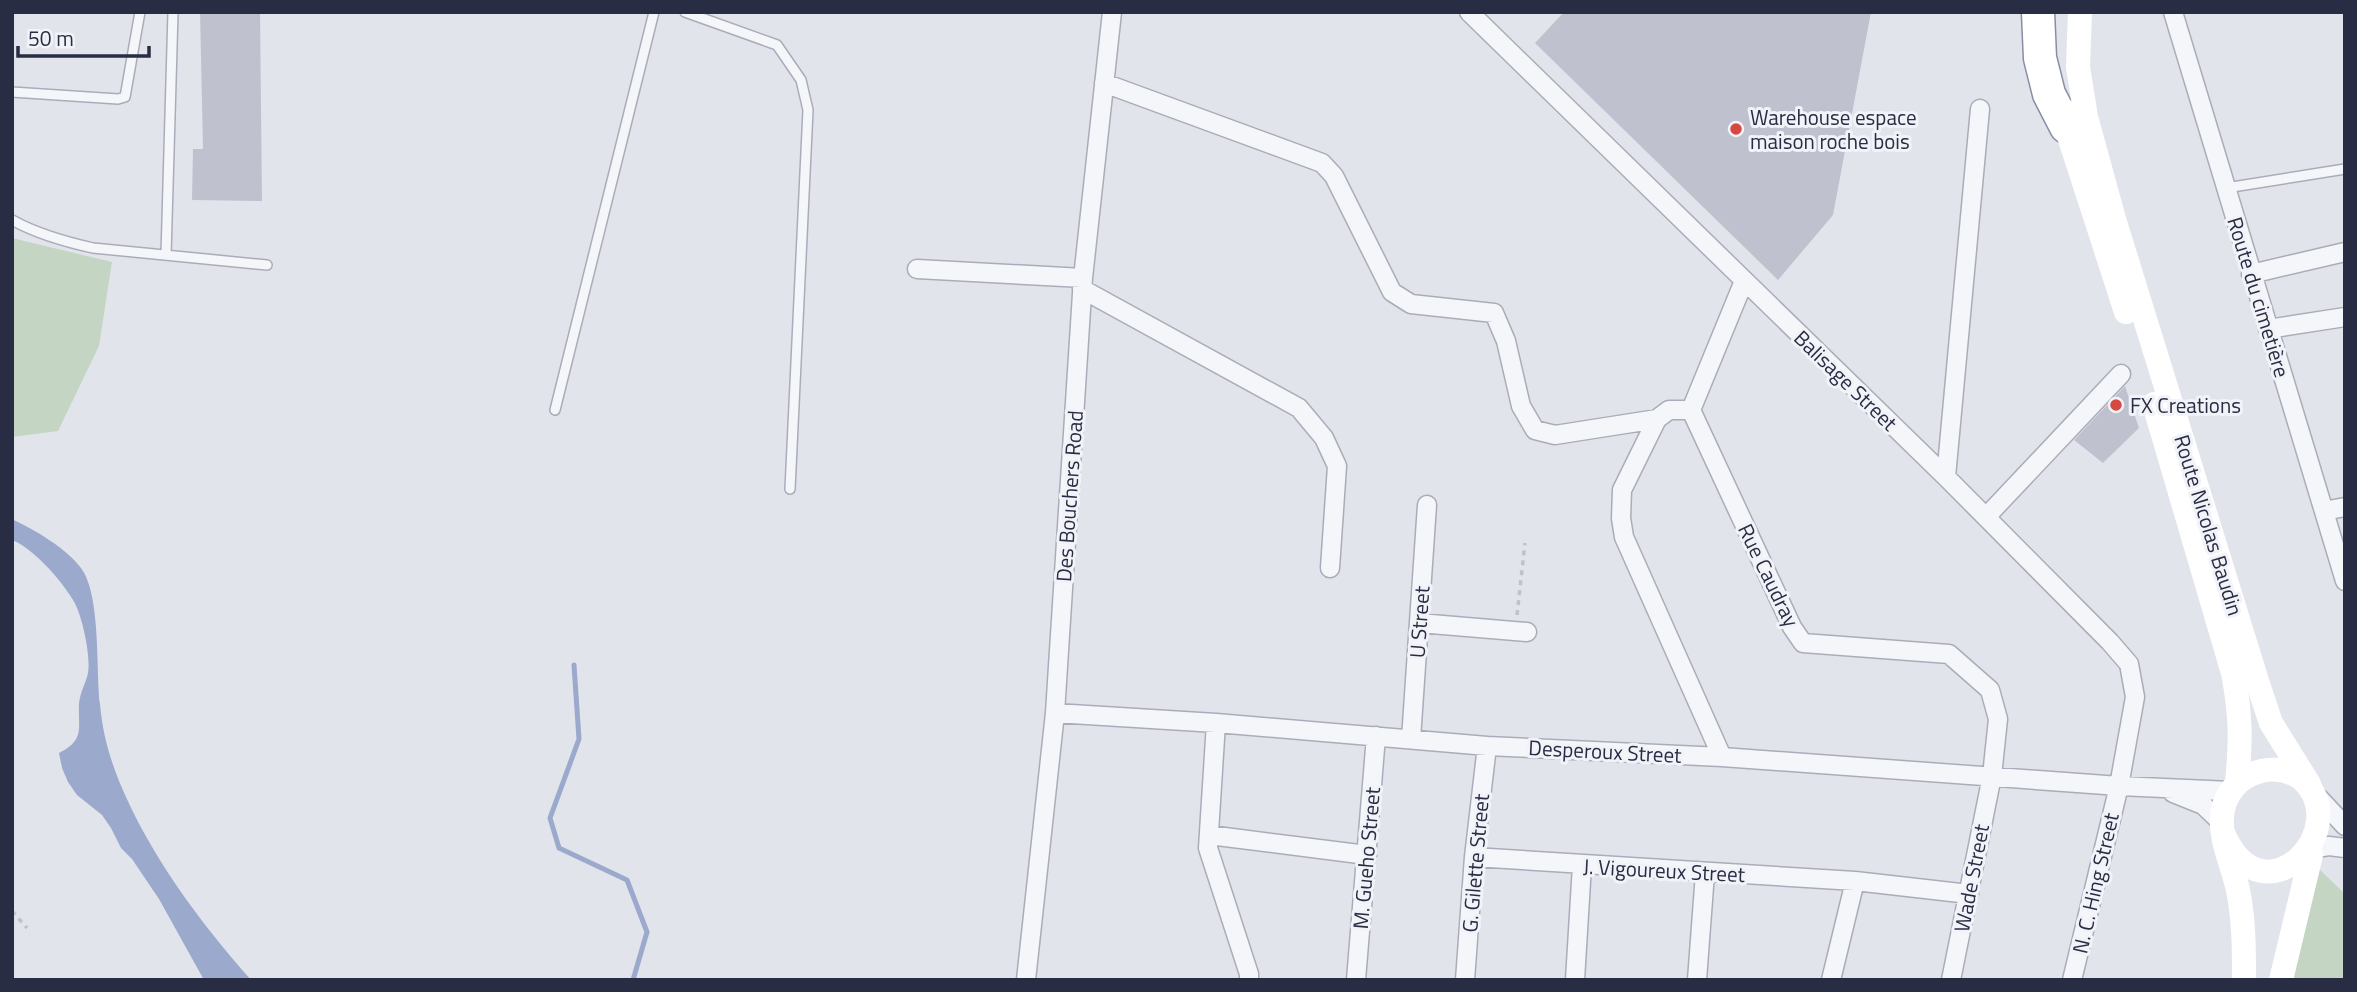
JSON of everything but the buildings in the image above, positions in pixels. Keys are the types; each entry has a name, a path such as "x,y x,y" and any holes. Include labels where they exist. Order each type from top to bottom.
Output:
{"highway":[{"path":"2038,12 2040,58 2049,94 2066,127"}],"main road":[{"name":"Route Nicolas Baudin","path":"2051,12 2052,55 2066,127 2143,366 2234,673 2242,736 2234,787"},
{"name":"Route Nicolas Baudin","path":"2080,12 2078,67 2086,117 2115,219 2271,723 2314,791"},
{"path":"2244,980 2243,924 2238,890 2223,829 2225,801 2234,787 2262,770 2278,769 2294,774 2314,791 2324,815 2323,832 2313,852 2281,980"},
{"path":"2223,829 2230,848 2241,860 2255,868 2271,872 2289,869 2313,852"}],"street":[{"name":"Des Bouchers Road","path":"1026,980 1055,713 1082,284 1112,12"},
{"name":"Balisage Street","path":"1469,12 1946,477 2129,664 2135,697 2119,786"},
{"name":"Route du cimetière","path":"2173,12 2345,581"},
{"path":"1104,83 1322,163 1334,176 1392,292 1411,304 1494,313 1506,341 1521,406 1535,430 1555,435 1657,419"},
{"path":"1946,477 1980,109"},
{"path":"2251,274 2345,253"},
{"path":"917,269 1082,284 1299,408 1324,438 1337,466 1330,568"},
{"path":"1722,757 1624,537 1621,518 1622,490 1657,419 1669,410 1691,410 1744,281"},
{"path":"2268,329 2345,317"},
{"path":"1986,517 2121,374"},
{"name":"Rue Caudray","path":"1691,410 1792,627 1803,643 1948,654 1990,690 1998,719 1992,776"},
{"name":"U Street","path":"1411,739 1427,505"},
{"path":"2324,511 2345,507"},
{"path":"1419,623 1521,632"},
{"name":"Desperoux Street","path":"1055,713 1216,723 1487,746 1722,757 2119,786 2234,787"},
{"path":"1216,723 1208,848 1249,980"},
{"name":"M. Gueho Street","path":"1356,980 1376,736"},
{"name":"G. Gilette Street","path":"1465,980 1474,857 1487,746"},
{"name":"Wade Street","path":"1951,980 1992,776"},
{"name":"N. C. Hing Street","path":"2072,980 2119,786"},
{"path":"2156,787 2203,805 2223,829"},
{"path":"2314,791 2345,826"},
{"path":"1209,835 1367,855"},
{"path":"2313,852 2329,846 2345,848"},
{"name":"J. Vigoureux Street","path":"1474,857 1855,881 1969,894"},
{"path":"1575,980 1582,865"},
{"path":"1697,980 1705,873"},
{"path":"1831,980 1855,881"}],"lane":[{"path":"12,92 118,99 125,97 140,12"},
{"path":"166,255 173,12"},
{"path":"555,410 654,12"},
{"path":"685,12 777,45 801,80 808,110 790,489"},
{"path":"2226,188 2345,169"},
{"path":"12,220 75,244 267,265"}],"path":[{"path":"1521,632 1525,543"},
{"path":"12,911 27,928"}],"green space":[{"path":"12,238 112,262 99,346 58,431 12,437"},
{"path":"2317,867 2345,894 2345,980 2292,980"}],"water":[{"path":"12,519 59,547 81,568 92,596 95,614 102,723 119,781 145,835 177,886 251,980 204,980 159,899 132,859 121,848 111,828 102,815 77,795 68,782 59,753 73,743 78,733 80,700 89,666 85,635 76,606 61,583 37,557 12,540"}],"waterway":[{"path":"574,665 579,739 550,818 559,848 627,880 647,932 633,980"}],"place":[{"name":"Warehouse espace maison roche bois","path":"1736,129"},
{"name":"FX Creations","path":"2116,405"}]}
